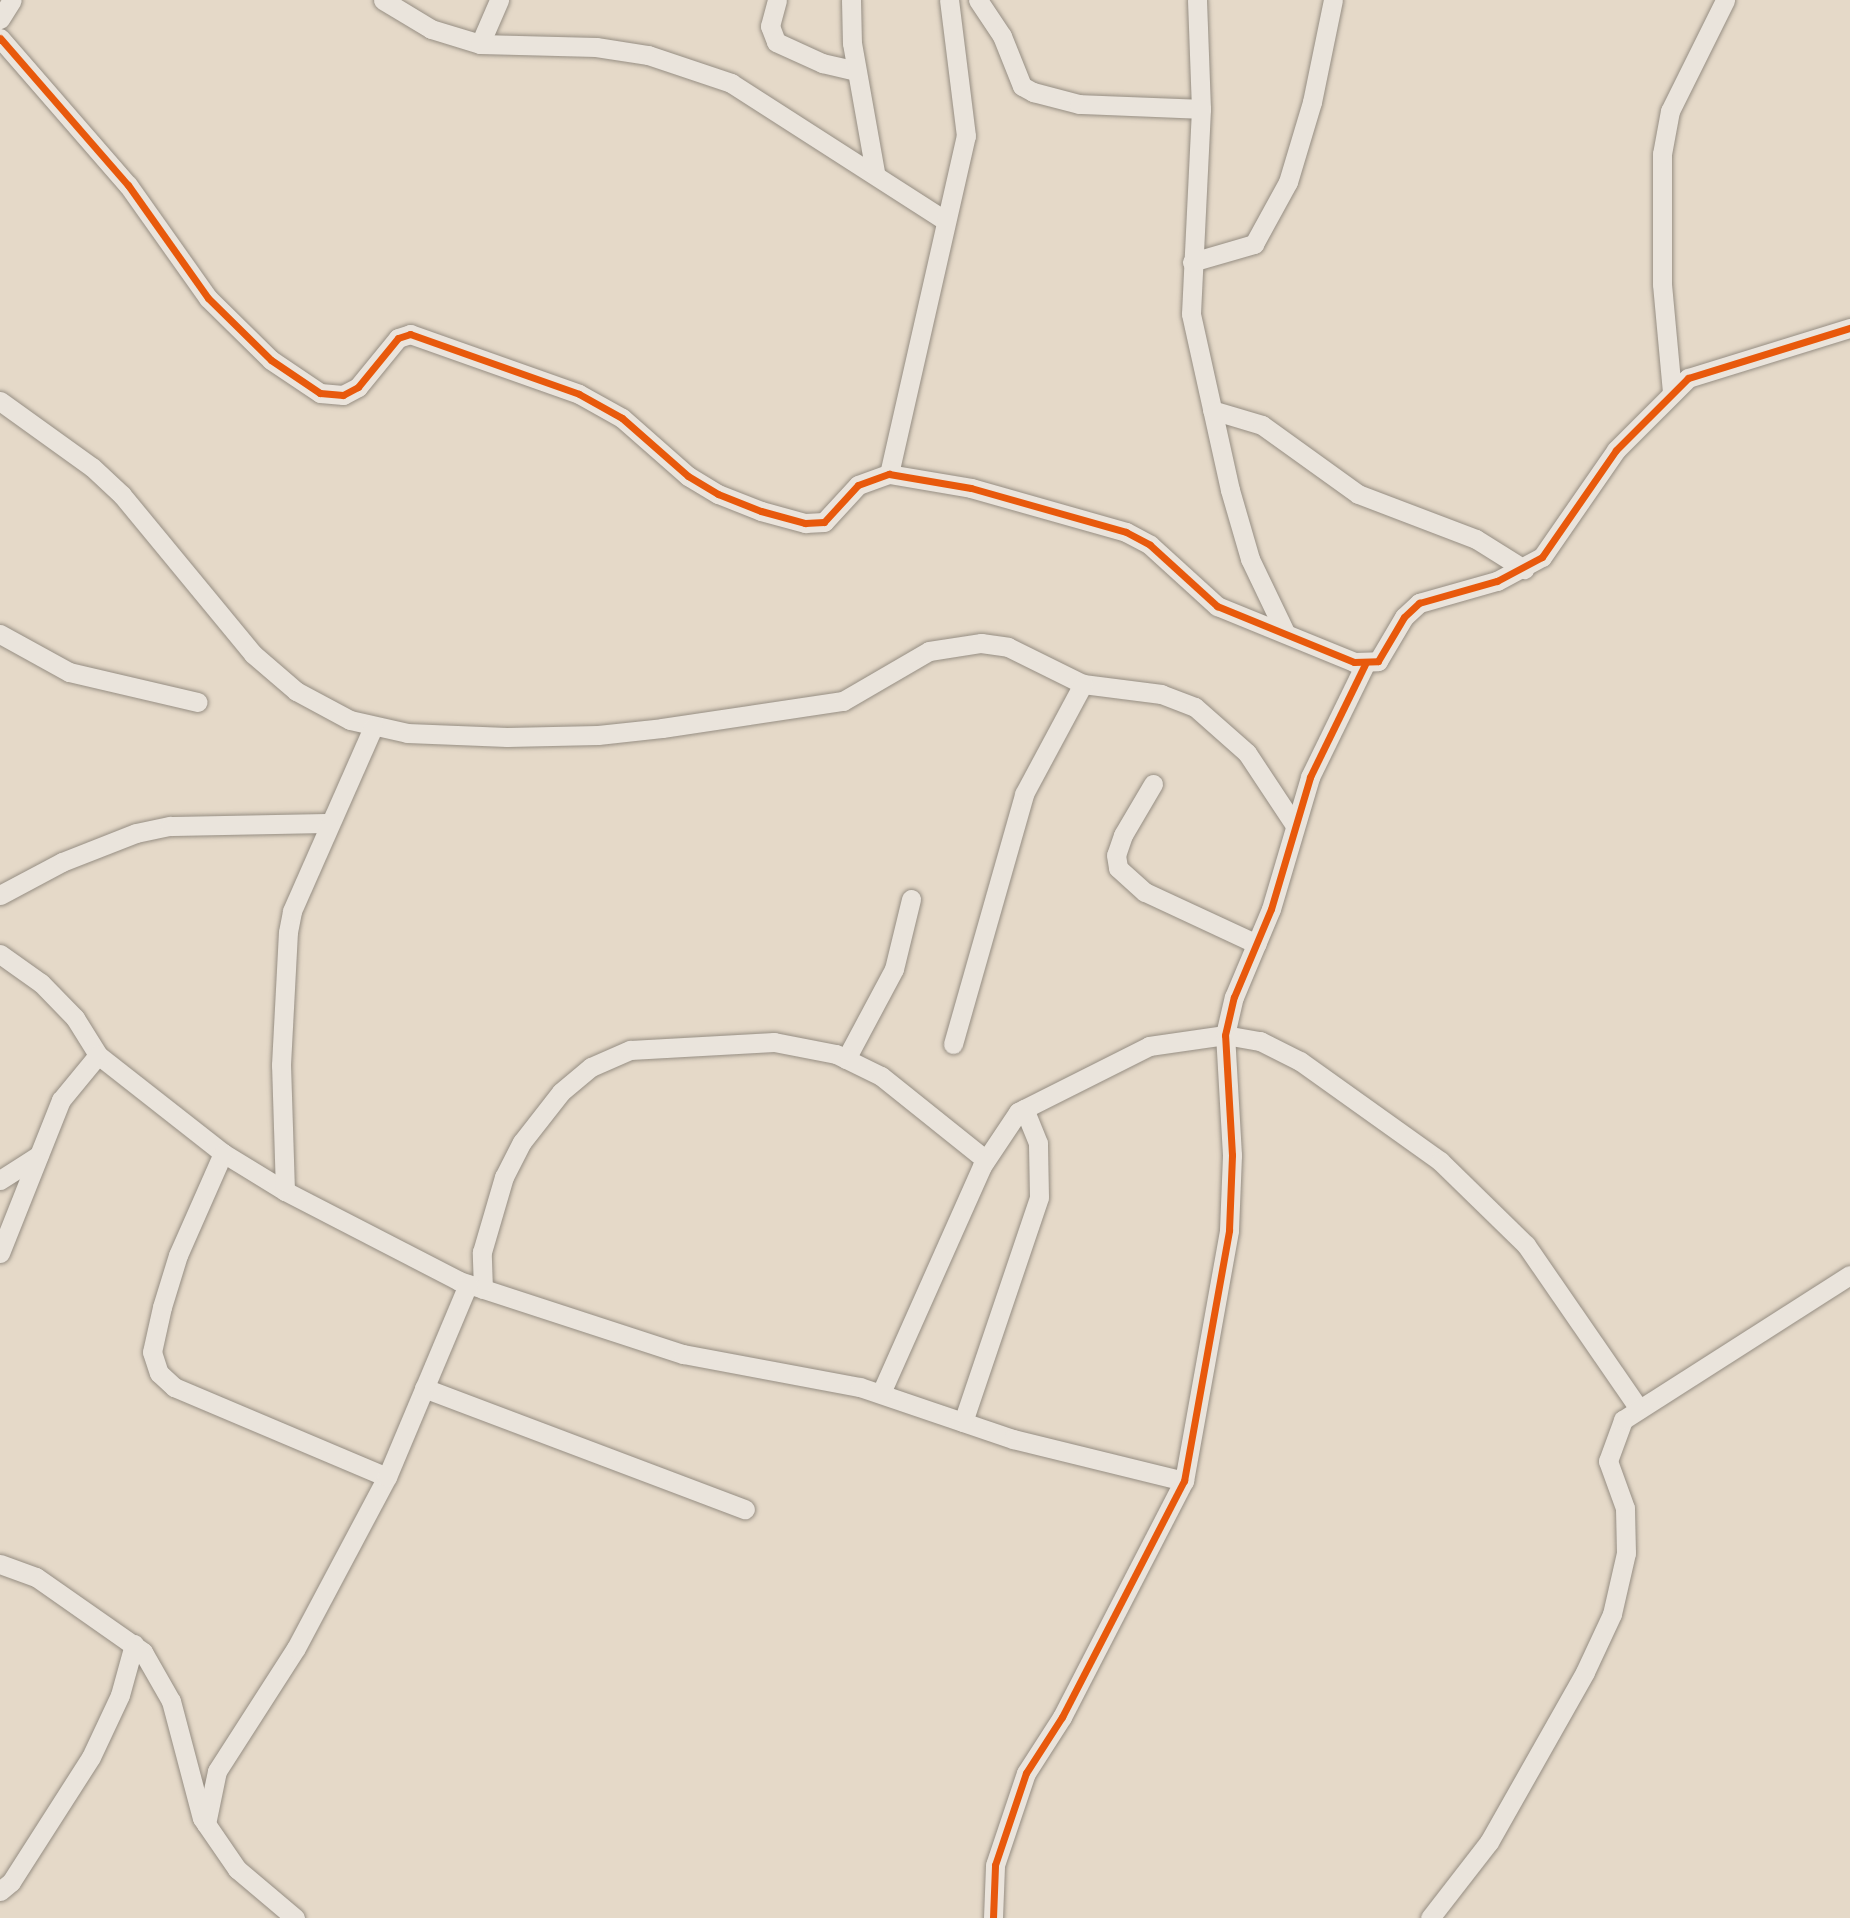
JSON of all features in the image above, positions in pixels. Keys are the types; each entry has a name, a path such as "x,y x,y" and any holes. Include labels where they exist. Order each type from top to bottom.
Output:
{"street":[{"path":"0,19 12,0"},
{"path":"383,0 431,29 480,44 596,47 689,67 731,83 875,172 946,221"},
{"path":"480,44 499,0"},
{"path":"777,0 771,26 776,42 822,63 856,71"},
{"path":"851,0 856,71 875,172"},
{"path":"889,474 967,136 949,0"},
{"path":"978,0 1002,36 1023,86 1032,92 1079,104 1201,109"},
{"path":"1197,0 1201,109 1191,314 1250,559 1285,632"},
{"path":"1192,262 1254,244 1288,182 1312,102 1333,0"},
{"path":"1672,392 1661,284 1662,154 1670,111 1724,0"},
{"path":"0,38 120,176 208,298 263,354 320,393 343,395 358,387 398,338 410,334 579,394 622,418 688,476 718,495 761,511 805,523 824,522 858,485 889,474 971,488 1126,532 1150,545 1201,597 1365,664 1378,661 1387,651 1404,617 1419,603 1524,569 1542,557 1616,450 1688,379 1850,328"},
{"path":"0,401 92,467 122,495 253,654 296,691 373,727 407,733 507,737 598,735 675,726 843,701 929,650 981,643 1007,647 1083,684 1161,694 1195,707 1247,753 1294,824"},
{"path":"1212,410 1262,425 1358,495 1476,539 1524,569"},
{"path":"0,634 69,672 198,702"},
{"path":"993,1918 995,1865 1026,1773 1062,1717 1184,1481 1228,1230 1232,1155 1225,1035 1234,997 1257,944 1310,777 1365,664"},
{"path":"953,1044 1020,804 1083,684"},
{"path":"285,1191 281,1065 288,932 292,911 311,876 329,823 373,727"},
{"path":"1153,784 1123,835 1116,855 1118,868 1145,892 1257,944"},
{"path":"0,895 61,862 136,833 170,827 329,823"},
{"path":"846,1059 894,969 911,899"},
{"path":"0,954 41,983 67,1009 98,1055 223,1153 285,1191 475,1287 683,1354 775,1368 881,1393 963,1422 1184,1481"},
{"path":"881,1393 986,1160 1024,1109 1149,1046 1225,1035 1259,1041 1300,1060 1440,1161 1526,1245 1639,1409"},
{"path":"206,1824 217,1770 296,1648 387,1476 424,1388 475,1287 482,1252 504,1177 522,1142 553,1102 591,1067 630,1050 666,1045 774,1042 846,1059 891,1084 986,1160"},
{"path":"0,1253 61,1100 98,1055"},
{"path":"963,1422 1039,1197 1038,1143 1024,1109"},
{"path":"223,1153 178,1255 162,1307 152,1352 159,1373 174,1387 387,1476"},
{"path":"0,1180 38,1155"},
{"path":"1430,1918 1489,1842 1585,1672 1612,1614 1626,1542 1625,1508 1608,1461 1623,1420 1850,1275"},
{"path":"424,1388 745,1508"},
{"path":"0,1564 36,1577 134,1644 155,1668 171,1701 206,1824 237,1869 295,1918"},
{"path":"0,1891 11,1882 91,1757 120,1695 134,1644"}],"cycle path":[{"path":"0,38 128,185 208,298 271,360 320,393 343,395 358,387 398,338 410,334 579,394 622,418 688,476 718,494 761,511 805,523 824,522 858,485 889,474 971,488 1126,532 1150,545 1217,606 1354,662 1378,661 1404,617 1419,603 1497,581 1542,557 1616,450 1688,378 1850,328"},
{"path":"993,1918 995,1865 1026,1773 1062,1717 1184,1481 1229,1230 1232,1155 1225,1035 1234,997 1271,909 1310,777 1365,664"}]}
